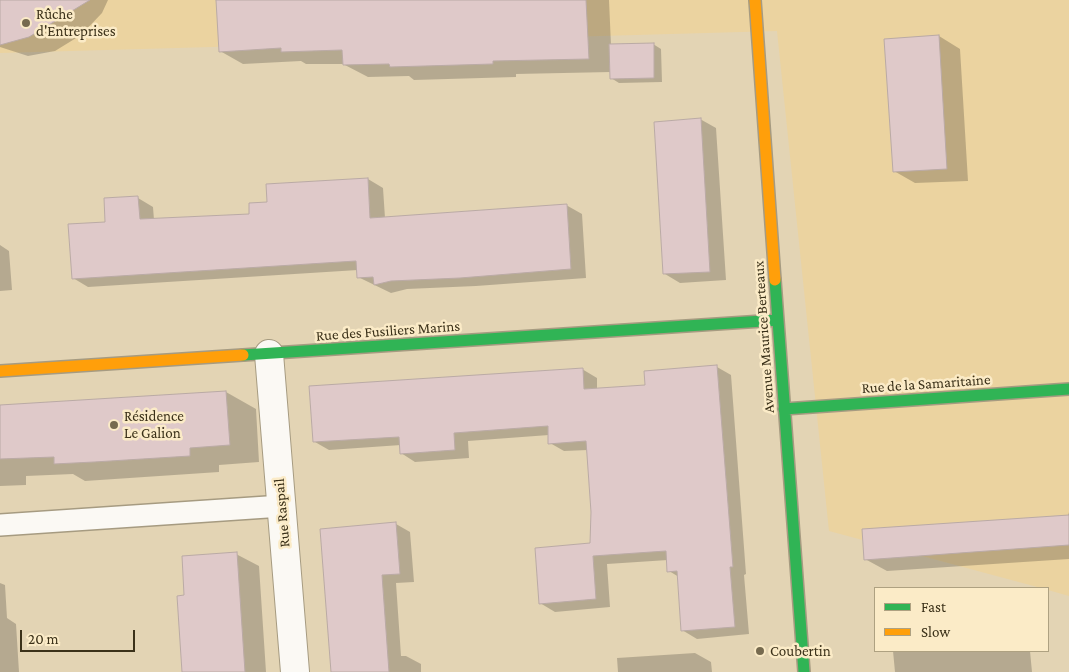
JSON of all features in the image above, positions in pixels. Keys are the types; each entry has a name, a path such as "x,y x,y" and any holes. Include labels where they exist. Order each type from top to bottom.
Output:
{"street":[{"name":"Avenue Maurice Berteaux","path":"755,0 804,672"},
{"name":"Rue des Fusiliers Marins","path":"0,371 778,320"},
{"name":"Rue Raspail","path":"269,354 295,672"},
{"name":"Rue de la Samaritaine","path":"784,408 1069,389"}],"lane":[{"path":"0,525 282,506"}],"shaded area":[{"path":"0,0 1069,0 1069,596 1049,590 1049,587 1037,587 829,531 777,31 0,53"}],"building":[{"name":"Rûche d'Entreprises","path":"0,0 90,0 29,37 0,45"},
{"path":"216,0 586,0 589,59 493,61 493,64 390,67 389,64 343,65 342,50 281,52 281,48 219,52"},
{"path":"939,35 947,169 893,172 884,39"},
{"path":"654,43 654,78 610,79 609,44"},
{"path":"701,118 710,272 663,274 654,122"},
{"path":"368,178 370,218 567,204 571,269 460,278 391,281 374,285 373,277 357,278 356,261 72,279 68,224 105,222 104,198 138,196 140,219 249,214 249,203 267,202 266,184"},
{"path":"717,365 733,567 730,567 735,627 681,631 677,571 667,572 666,551 593,556 596,599 539,604 535,548 590,543 591,512 586,441 548,444 548,426 454,433 455,450 400,454 399,437 313,442 309,386 583,368 584,389 645,385 644,371"},
{"name":"Résidence Le Galion","path":"226,391 230,445 190,448 190,456 94,462 54,464 54,457 0,459 0,405"},
{"path":"1069,515 1069,545 864,560 862,529"},
{"path":"396,522 400,574 382,575 389,672 331,672 320,529"},
{"path":"237,552 245,672 182,672 177,596 184,595 182,556"}],"traffic: fast":[{"path":"775,280 804,672"},
{"path":"243,355 778,320"},
{"path":"784,409 1069,389"}],"traffic: slow":[{"path":"755,0 775,280"},
{"path":"0,371 243,355"}],"place":[{"name":"Rûche d'Entreprises","path":"26,23"},
{"name":"Résidence Le Galion","path":"114,425"},
{"name":"Coubertin","path":"760,651"}]}
